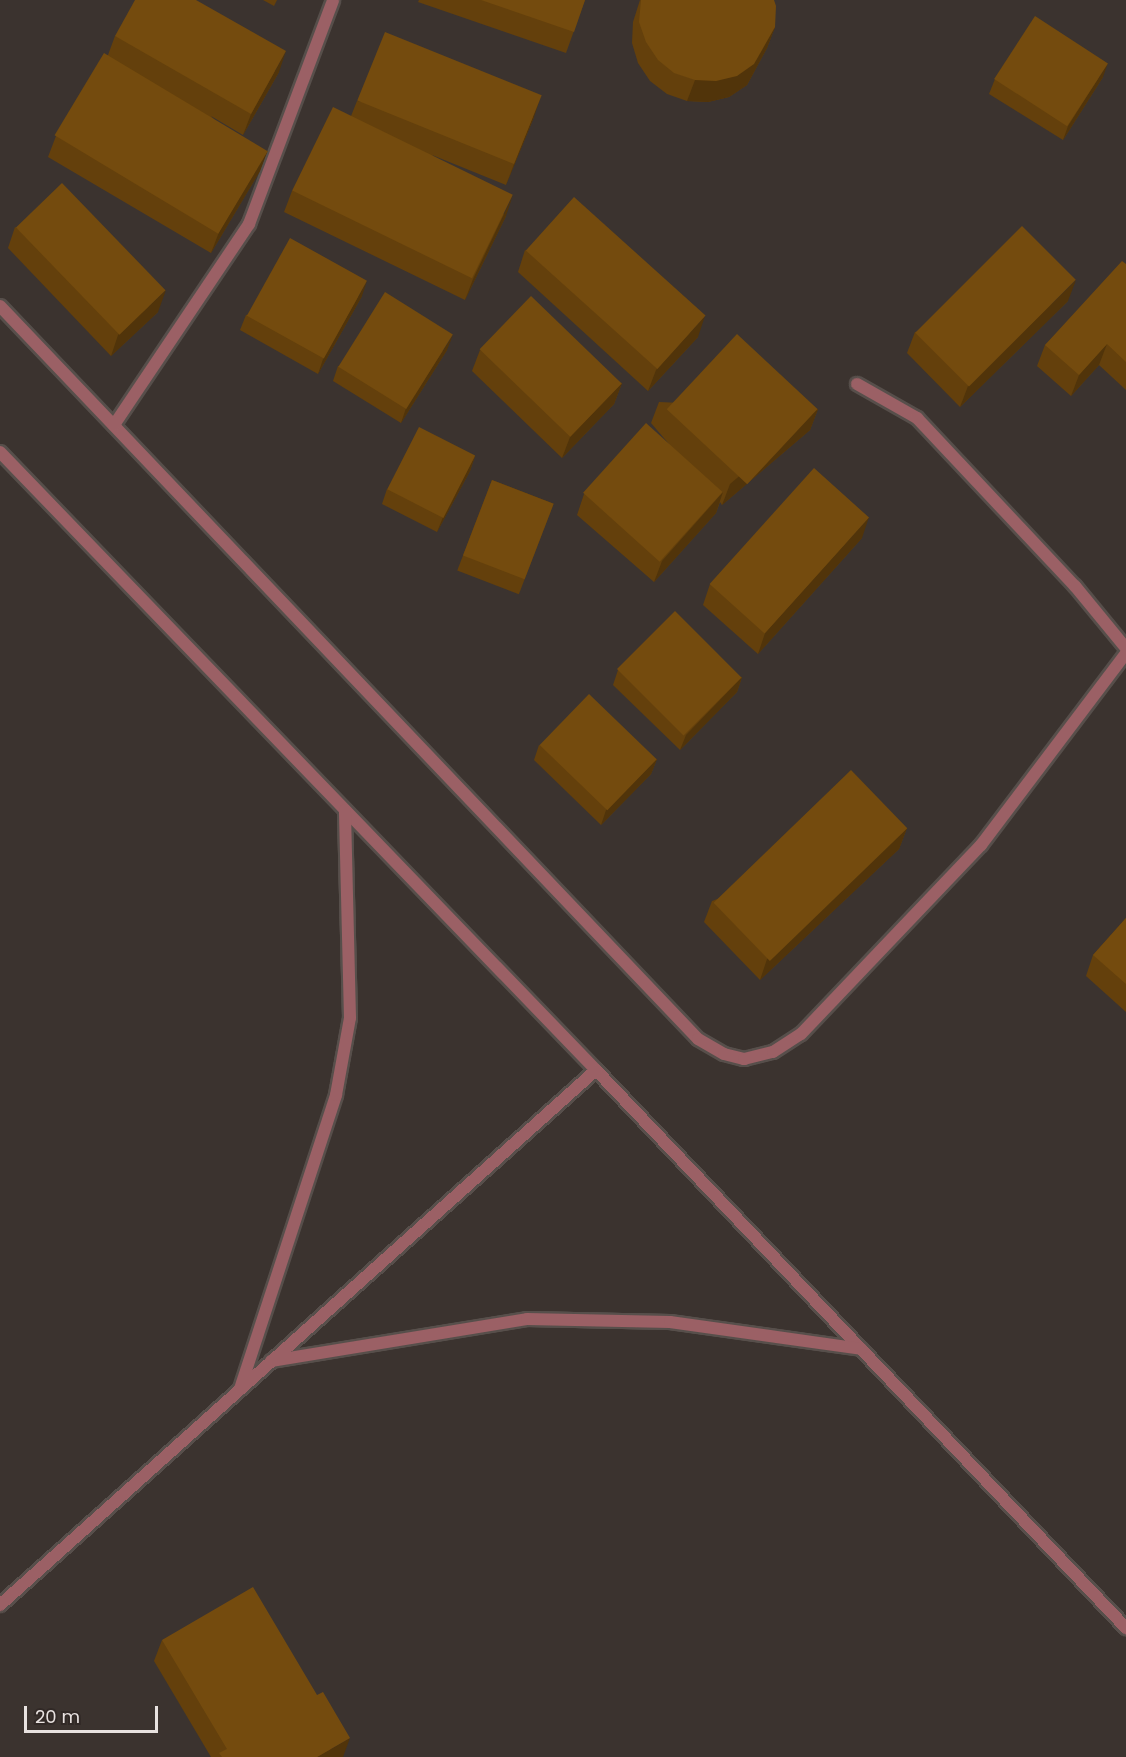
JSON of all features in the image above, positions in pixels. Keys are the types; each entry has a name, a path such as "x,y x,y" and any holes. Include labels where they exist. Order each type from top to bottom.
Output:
{"street":[{"path":"114,425 249,224 333,0"},
{"path":"0,306 698,1039 724,1054 744,1059 773,1052 801,1034 981,845 1126,653"},
{"path":"857,384 917,418 1075,586 1126,648"},
{"path":"0,452 596,1070 1126,1628"},
{"path":"240,1389 336,1095 350,1018 345,810"},
{"path":"0,1605 596,1070"},
{"path":"271,1361 527,1319 670,1322 861,1349"}],"building":[{"path":"135,0 196,0 286,51 251,114 115,36"},
{"path":"481,0 585,0 574,32"},
{"path":"641,0 774,0 775,27 754,64 737,76 716,81 695,80 674,73 658,60 646,42 639,22"},
{"path":"1035,16 1108,63 1067,126 994,79"},
{"path":"385,32 542,95 514,164 357,101"},
{"path":"104,53 268,151 218,234 55,135"},
{"path":"333,107 513,195 472,278 292,191"},
{"path":"62,183 166,290 119,335 16,227"},
{"path":"574,197 706,315 657,369 526,251"},
{"path":"1022,226 1076,280 969,387 915,333"},
{"path":"290,238 367,281 324,359 247,316"},
{"path":"1122,261 1126,264 1126,362 1107,344 1079,375 1045,345"},
{"path":"385,292 453,334 406,409 338,367"},
{"path":"531,296 622,384 570,437 480,349"},
{"path":"737,334 817,409 747,484 667,409"},
{"path":"646,423 723,492 660,562 583,493"},
{"path":"419,427 475,456 443,518 387,489"},
{"path":"814,468 869,518 765,633 710,584"},
{"path":"492,480 554,504 525,579 463,556"},
{"path":"675,611 741,677 683,735 617,669"},
{"path":"589,694 657,759 607,810 540,745"},
{"path":"851,770 907,828 770,961 714,903"},
{"path":"1126,918 1126,984 1093,955"},
{"path":"253,1587 317,1695 323,1692 350,1738 317,1757 222,1757 219,1753 227,1749 162,1640"}]}
